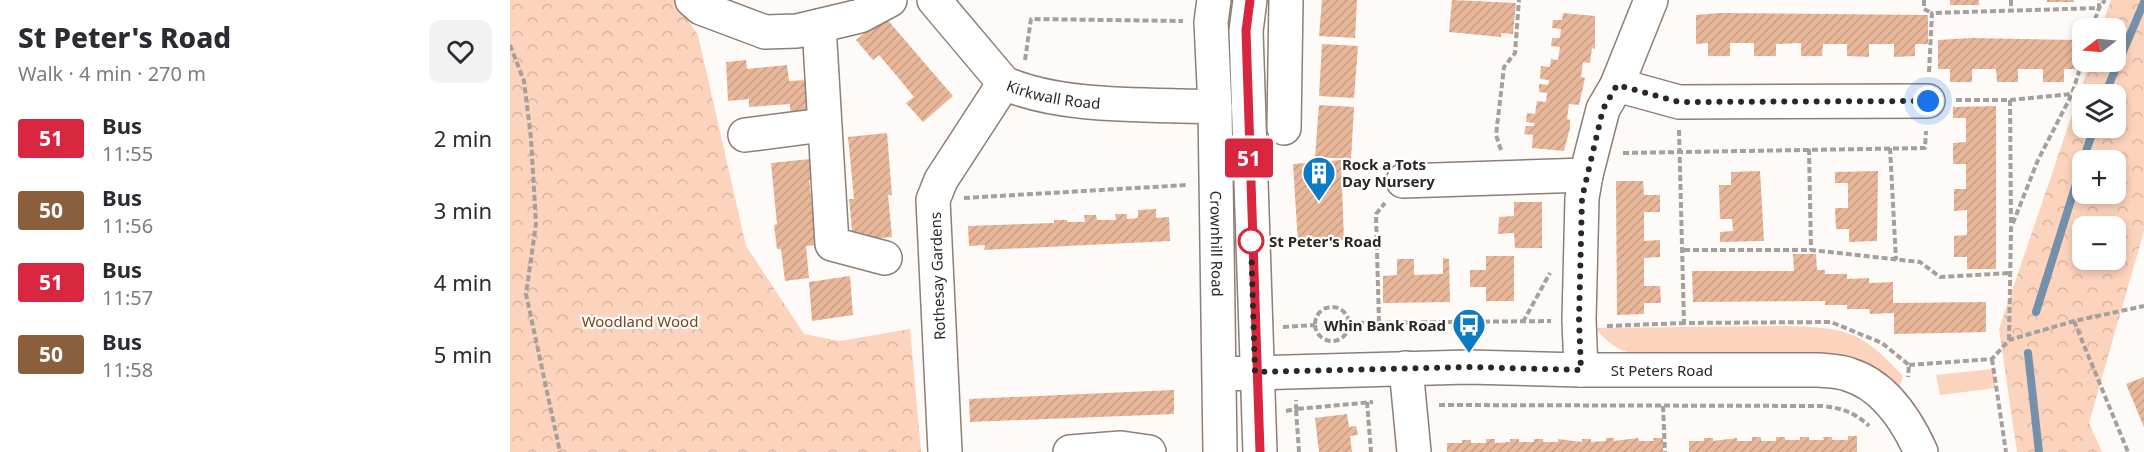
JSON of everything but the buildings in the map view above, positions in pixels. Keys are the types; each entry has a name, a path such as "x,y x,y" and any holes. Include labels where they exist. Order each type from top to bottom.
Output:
{"street":[{"path":"692,0 701,8 765,32 797,31 860,16 890,0"},
{"name":"Kirkwall Road","path":"933,0 1012,87 1070,100 1215,107"},
{"path":"1250,0 1246,31 1255,372 1260,452"},
{"path":"1284,128 1286,0"},
{"path":"1581,370 1579,326 1582,198 1603,109 1617,85 1651,0"},
{"name":"Crownhill Road","path":"1212,11 1221,375 1220,452"},
{"path":"819,26 823,125 832,244 885,258"},
{"path":"1617,85 1679,102 1928,101"},
{"name":"Rothesay Gardens","path":"945,452 933,200 941,180 1012,87"},
{"path":"745,135 823,125"},
{"path":"1403,181 1509,176 1589,164"},
{"name":"St Peters Road","path":"1221,375 1255,372 1416,390 1581,370 1818,370 1851,375 1894,406 1921,452"},
{"path":"1414,452 1416,390"},
{"path":"1070,452 1121,448 1149,452"}],"path":[{"path":"1509,176 1496,135 1503,67 1515,53 1519,0"},
{"path":"1924,0 1924,9 1932,13 2098,8 2105,0"},
{"path":"2011,0 2011,9"},
{"path":"2095,18 2099,0"},
{"path":"1012,87 1031,19 1212,11"},
{"path":"1931,21 1932,13"},
{"path":"510,45 524,81 531,138 536,224 526,294 560,452"},
{"path":"1928,101 2010,100 2072,94"},
{"path":"2011,228 2038,160 2072,94"},
{"path":"2009,340 2010,100"},
{"path":"1679,102 1684,323"},
{"path":"1890,148 1896,260"},
{"path":"1589,164 1680,152 1925,148"},
{"path":"1809,149 1811,250"},
{"path":"1379,322 1376,214 1403,181"},
{"path":"964,198 1216,183"},
{"path":"1684,250 1811,250 1920,262 1940,277 2010,273"},
{"path":"1579,326 1831,322 1882,343 1909,365 1992,359 2009,340 2074,321 2144,306"},
{"path":"1331,307 1341,309 1349,323 1347,333 1334,342 1322,338 1315,329 1316,317 1320,312 1331,307"},
{"path":"2074,321 2128,452"},
{"path":"1349,323 1523,323"},
{"path":"1992,359 2007,452"},
{"path":"1894,406 1908,385 1909,365"},
{"path":"1299,452 1296,409 1367,402 1416,390 1663,406 1840,408 1856,414 1872,429"},
{"path":"1367,402 1371,452"},
{"path":"1663,406 1665,452"}],"green space":[{"name":"Woodland Wood","path":"510,0 674,0 698,35 746,246 804,334 840,341 910,329 921,452 510,452"},
{"path":"2111,0 2144,0 2144,231 2089,423 2102,452 2017,452 1999,329 2072,115 2072,138 2126,138 2126,84 2083,84 2087,72 2126,72 2126,18 2105,18"},
{"path":"1788,326 1825,328 1852,335 1864,341 1876,349 1903,376 1899,390 1858,362 1833,353 1640,356 1615,347 1596,328"},
{"path":"1993,369 1996,388 1940,395 1936,375"}],"waterway":[{"path":"2109,84 2144,2"},
{"path":"2086,150 2091,138"},
{"path":"2036,312 2072,197"},
{"path":"2028,353 2039,452"}],"bus line":[{"name":"51","path":"1250,0 1246,31 1255,372 1260,452"}],"place":[{"name":"Rock a Tots Day Nursery","path":"1319,202"},
{"name":"St Peter's Road","path":"1251,241"},
{"name":"Whin Bank Road","path":"1469,354"}],"route":[{"path":"1251,241 1255,372 1468,367 1581,370 1579,320 1582,198 1603,109 1617,85 1679,102 1928,101"}]}
